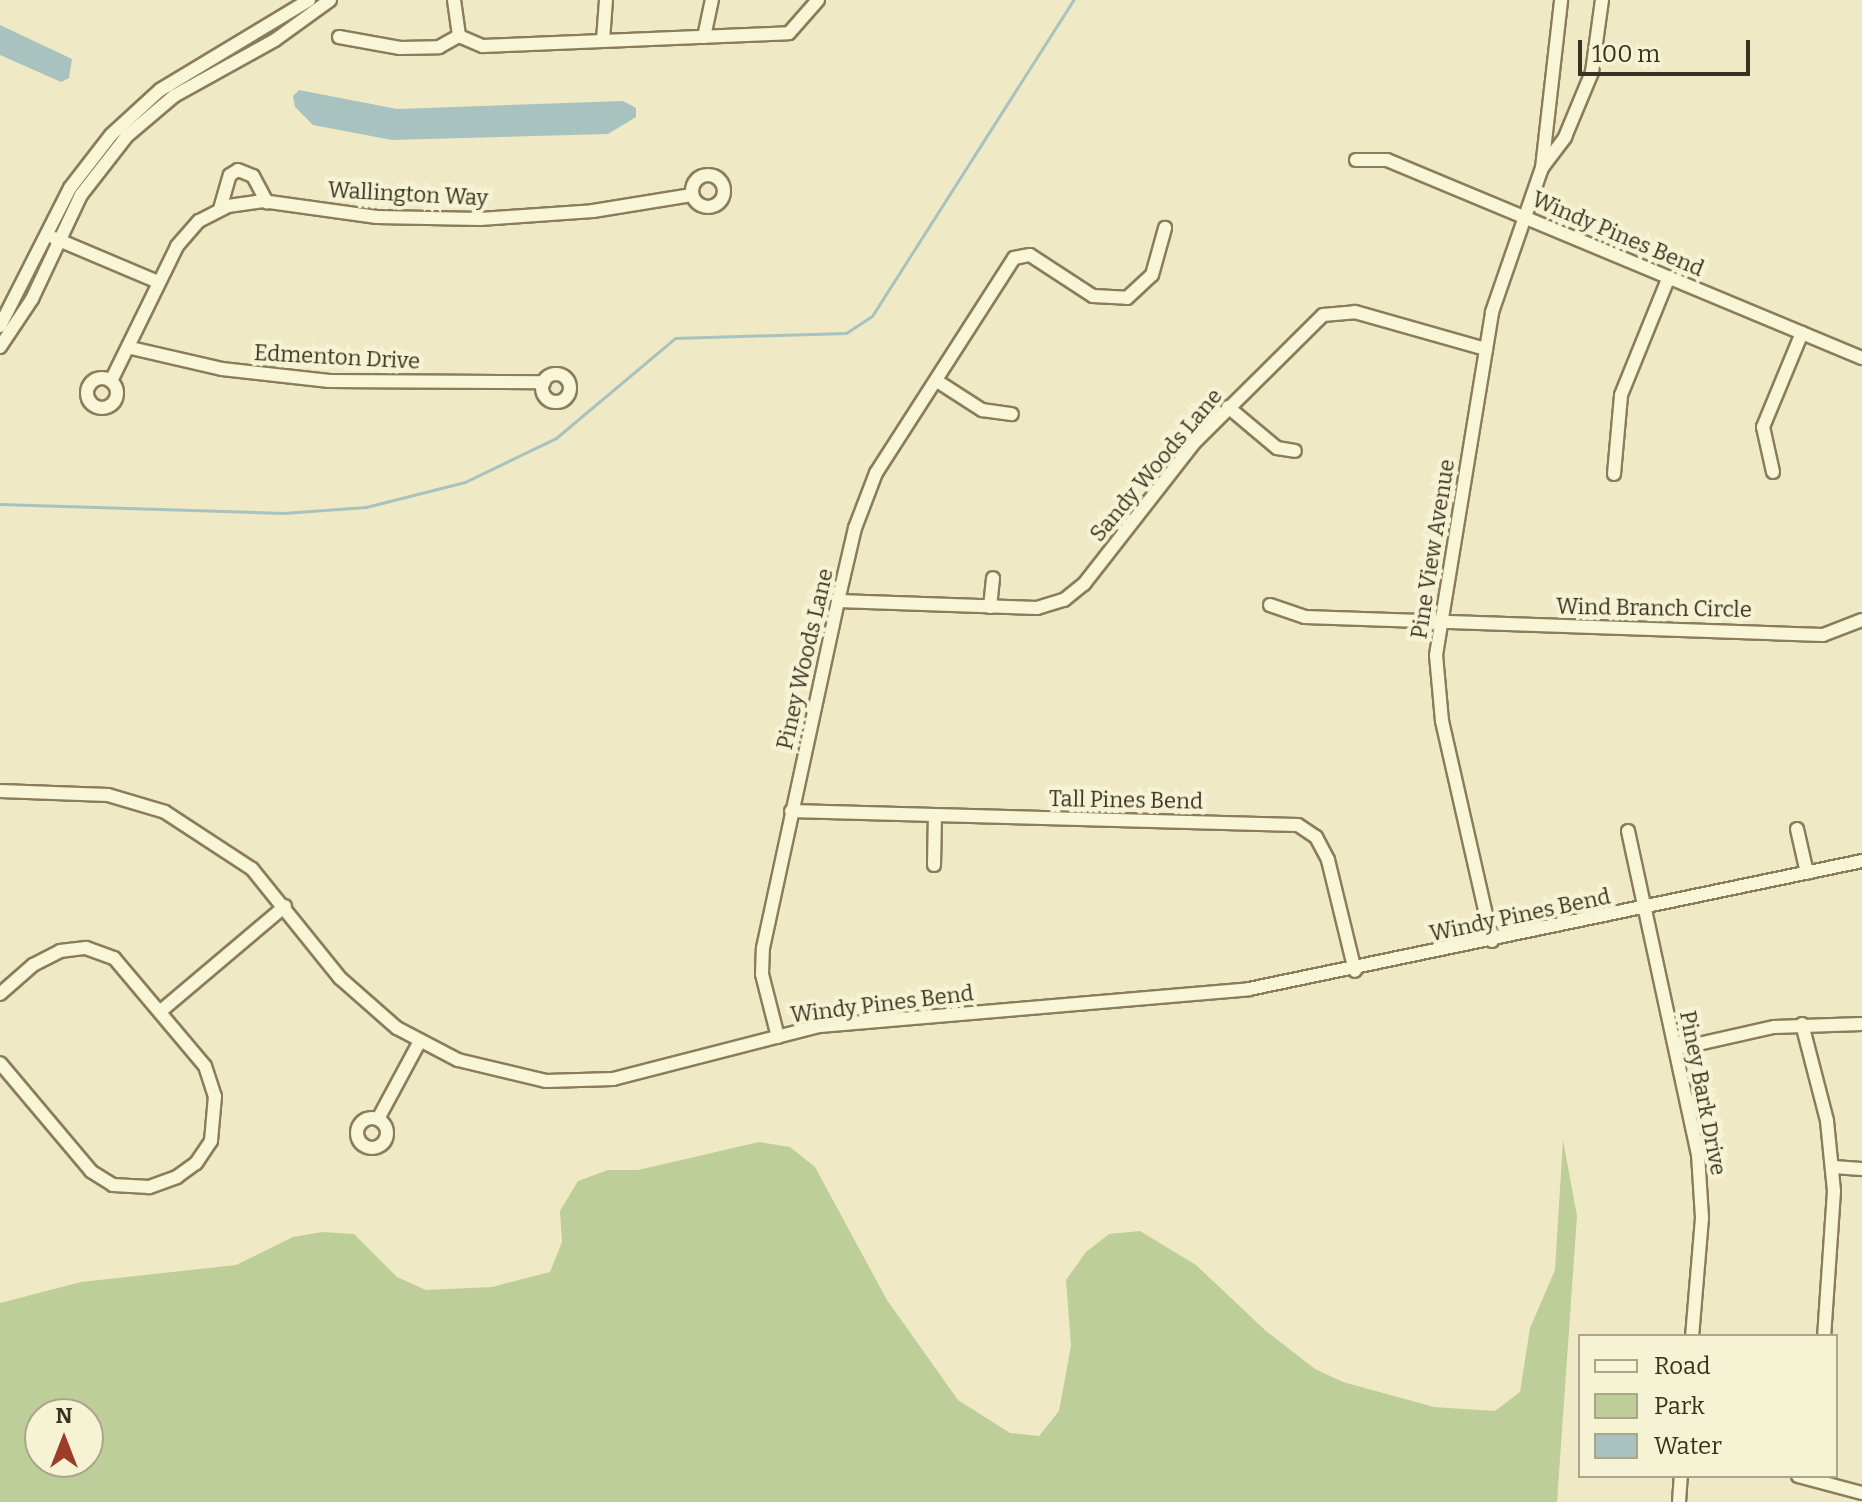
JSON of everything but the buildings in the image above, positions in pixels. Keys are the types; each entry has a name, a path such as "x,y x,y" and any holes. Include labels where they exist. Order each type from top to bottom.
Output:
{"street":[{"path":"0,347 32,299 81,170 128,117 178,78 309,0"},
{"path":"0,326 93,177 149,115 194,83 275,40 330,0"},
{"path":"454,0 459,36"},
{"path":"603,40 606,0"},
{"path":"704,37 712,0"},
{"path":"459,36 483,46 789,33 818,0"},
{"name":"Pine View Avenue","path":"1492,941 1442,721 1436,655 1499,285 1542,168 1561,0"},
{"name":"Pine View Avenue","path":"1542,168 1565,137 1592,72 1602,0"},
{"path":"339,37 400,48 439,47 459,36"},
{"name":"Windy Pines Bend","path":"1356,160 1387,160 1862,358"},
{"path":"220,209 230,175 238,170 253,176 267,202"},
{"name":"Wallington Way","path":"111,381 131,348 158,282 188,232 220,209 267,202 377,217 480,219 593,211 692,195"},
{"name":"Piney Woods Lane","path":"778,1037 761,960 855,528 876,473 1014,258 1024,254 1093,296 1127,298 1152,275 1165,228"},
{"path":"53,238 158,282"},
{"path":"1614,474 1621,395 1669,277"},
{"name":"Sandy Woods Lane","path":"838,601 1037,608 1076,592 1228,407 1313,320 1334,312 1355,312 1486,349"},
{"path":"1773,472 1763,427 1802,333"},
{"name":"Edmenton Drive","path":"131,348 222,369 329,381 544,382"},
{"path":"937,381 982,410 1012,414"},
{"path":"1228,407 1277,448 1295,451"},
{"path":"990,607 993,578"},
{"name":"Wind Branch Circle","path":"1270,605 1305,617 1823,635 1862,620"},
{"name":"Windy Pines Bend","path":"0,791 108,795 144,803 231,851 285,906 355,994 419,1043 487,1070 578,1082 647,1071 778,1037 843,1024 1249,989 1355,971 1862,861"},
{"name":"Tall Pines Bend","path":"791,811 1298,825 1316,837 1328,860 1355,971"},
{"path":"934,865 935,815"},
{"path":"1797,829 1807,873"},
{"name":"Piney Bark Drive","path":"1628,831 1676,1049 1701,1186 1692,1334"},
{"path":"162,1010 285,906"},
{"path":"0,994 46,957 86,948 125,966 205,1066 215,1096 215,1129 196,1163 149,1187 123,1187 101,1179 0,1063"},
{"path":"1802,1024 1833,1167 1824,1334"},
{"path":"1676,1049 1802,1024 1862,1024"},
{"path":"378,1119 419,1043"},
{"path":"196,1163 205,1174"},
{"path":"1833,1167 1862,1169"},
{"path":"1679,1502 1681,1478"},
{"path":"1815,1480 1862,1493"}],"green space":[{"path":"1563,1140 1577,1216 1557,1502 0,1502 0,1303 81,1282 236,1265 293,1237 322,1232 354,1234 397,1277 426,1290 492,1287 550,1272 562,1242 560,1211 578,1181 608,1170 638,1170 759,1142 790,1147 815,1167 887,1300 958,1400 1010,1433 1039,1436 1059,1411 1071,1346 1066,1280 1086,1252 1109,1234 1140,1231 1196,1265 1266,1331 1315,1369 1343,1382 1434,1407 1495,1411 1520,1392 1530,1328 1555,1270"}],"water":[{"path":"0,25 72,59 69,78 61,82 0,55"},
{"path":"299,90 397,109 623,101 636,108 636,117 608,134 392,140 313,125 295,107 293,96"}],"waterway":[{"path":"0,504 283,513 366,507 465,482 556,438 675,338 846,333 872,316 1073,0"}]}
